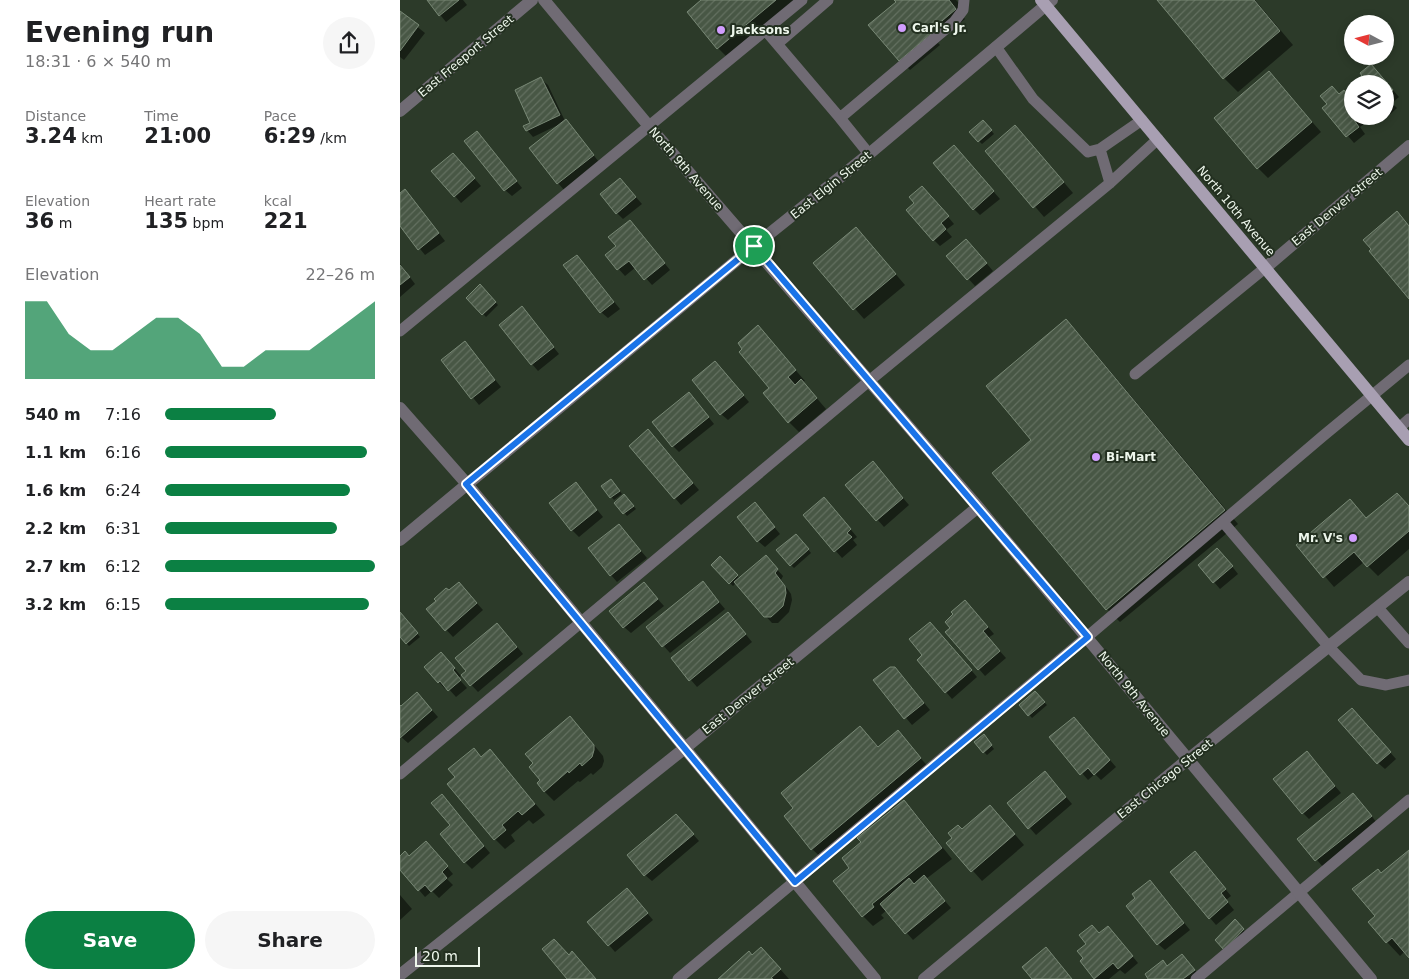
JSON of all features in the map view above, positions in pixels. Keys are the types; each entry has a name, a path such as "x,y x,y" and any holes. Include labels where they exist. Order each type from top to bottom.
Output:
{"main road":[{"name":"North 10th Avenue","path":"1046,2 1409,440"}],"street":[{"name":"East Freeport Street","path":"400,111 532,0"},
{"name":"North 9th Avenue","path":"544,0 648,125 754,246 1088,637 1371,979"},
{"name":"East Elgin Street","path":"400,540 754,246 869,154 996,47 1046,2"},
{"name":"East Denver Street","path":"1265,268 1409,146"},
{"path":"400,408 581,622 875,979"},
{"name":"East Denver Street","path":"400,975 684,748 978,507"},
{"name":"East Chicago Street","path":"924,979 1188,760 1409,582"}],"lane":[{"path":"400,330 802,0"},
{"path":"777,44 828,0"},
{"path":"840,118 954,22 963,10 964,0"},
{"path":"766,31 869,154"},
{"path":"996,47 1033,99 1088,152 1100,149 1142,120"},
{"path":"400,774 868,381 1110,183 1158,139"},
{"path":"1100,149 1110,183"},
{"path":"1135,374 1265,268"},
{"path":"678,979 1088,637 1372,395 1407,371"},
{"path":"1399,428 1409,419"},
{"path":"1223,522 1329,647 1361,680 1386,685 1409,680"},
{"path":"1378,608 1409,643"},
{"path":"1196,979 1409,800"}],"building":[{"path":"427,0 459,0 439,16"},
{"name":"Jacksons","path":"701,0 776,0 717,49 687,12"},
{"name":"Carl's Jr.","path":"894,0 949,0 956,9 929,32 931,34 899,61 868,25 896,2"},
{"path":"1157,0 1254,0 1280,31 1223,79"},
{"path":"400,11 419,25 400,51"},
{"path":"1372,65 1380,75 1361,75 1360,73"},
{"path":"1269,71 1312,122 1257,169 1214,118"},
{"path":"541,77 560,115 526,131 523,126 530,123 515,90"},
{"path":"1332,86 1339,94 1344,90 1344,125 1358,125 1359,127 1346,137 1322,108 1327,104 1320,96"},
{"path":"566,119 594,155 557,184 529,148"},
{"path":"983,120 992,130 978,142 969,132"},
{"path":"1015,125 1064,182 1033,208 985,151"},
{"path":"477,131 517,181 504,191 464,141"},
{"path":"954,145 994,191 973,210 933,163"},
{"path":"453,153 475,178 454,197 431,171"},
{"path":"620,178 636,197 616,214 600,194"},
{"path":"922,186 949,216 941,223 946,229 933,241 906,210 914,203 909,197"},
{"path":"405,189 439,233 418,250 400,226 400,193"},
{"path":"1397,211 1409,226 1409,299 1369,251 1371,249 1363,240"},
{"path":"630,220 665,263 644,280 629,261 617,270 605,255 616,246 608,237"},
{"path":"856,227 896,274 853,310 813,263"},
{"path":"966,239 987,263 967,280 946,256"},
{"path":"577,255 614,302 600,313 563,265"},
{"path":"400,265 410,277 400,285"},
{"path":"480,284 496,302 482,315 466,298"},
{"path":"522,306 554,347 531,365 499,325"},
{"name":"Bi-Mart","path":"1066,319 1225,510 1106,610 992,473 1031,440 986,386"},
{"path":"758,325 796,370 788,377 795,385 801,379 817,398 788,423 763,393 769,388 739,352 742,349 738,343"},
{"path":"465,341 495,380 471,399 441,360"},
{"path":"715,361 744,395 720,415 692,380"},
{"path":"689,392 709,417 672,447 652,422"},
{"path":"648,429 693,483 674,499 629,446"},
{"path":"873,461 903,498 876,521 845,485"},
{"path":"611,479 620,491 610,498 601,486"},
{"path":"576,482 597,510 571,531 549,503"},
{"name":"Mr. V's","path":"1397,493 1409,506 1409,531 1367,567 1354,552 1323,578 1296,545 1350,499 1366,518"},
{"path":"624,494 634,506 623,514 614,503"},
{"path":"824,497 851,529 847,533 852,537 834,552 803,515"},
{"path":"755,502 775,527 757,542 737,517"},
{"path":"619,524 641,551 610,576 588,548"},
{"path":"796,534 809,549 790,566 776,550"},
{"path":"1217,548 1233,566 1213,583 1198,565"},
{"path":"766,555 778,569 775,573 785,586 786,593 783,606 771,617 764,617 734,582"},
{"path":"720,556 738,575 729,584 711,565"},
{"path":"703,581 719,602 662,647 646,627"},
{"path":"459,582 477,603 445,631 426,609 436,601 434,599 446,588 449,590"},
{"path":"644,582 658,599 623,628 609,611"},
{"path":"965,600 988,627 983,631 1000,651 978,670 945,632 950,628 945,622 953,614 951,612"},
{"path":"400,612 418,633 406,644 400,637"},
{"path":"728,612 746,634 689,681 671,658"},
{"path":"930,622 972,670 945,693 917,660 922,655 909,639"},
{"path":"497,623 517,647 470,686 461,675 466,671 455,658"},
{"path":"441,652 455,668 453,670 461,680 448,691 424,667"},
{"path":"890,667 895,667 924,703 904,719 873,680"},
{"path":"1035,691 1045,702 1028,716 1019,705"},
{"path":"417,692 432,710 400,738 400,705"},
{"path":"1352,708 1391,752 1377,764 1338,720"},
{"path":"570,716 594,745 592,757 582,766 580,763 569,773 568,771 544,792 537,783 540,780 529,767 533,763 525,754"},
{"path":"1074,717 1110,760 1094,775 1088,768 1080,775 1049,737"},
{"path":"860,726 878,747 898,730 921,758 811,850 784,816 793,808 781,793"},
{"path":"984,734 992,745 983,753 974,742"},
{"path":"474,748 481,757 490,749 535,804 522,815 518,811 502,825 506,830 494,840 447,784 455,777 448,769"},
{"path":"1307,751 1335,786 1302,814 1273,779"},
{"path":"1045,771 1066,797 1028,829 1007,803"},
{"path":"1353,793 1372,816 1315,861 1297,839"},
{"path":"442,794 484,846 464,863 440,834 450,825 431,803"},
{"path":"904,800 942,848 872,904 874,907 862,917 833,881 849,868 842,858 861,842 857,838"},
{"path":"990,805 1015,834 971,872 946,843 952,838 948,833 958,825 962,829"},
{"path":"676,814 694,834 644,876 627,855"},
{"path":"426,841 448,866 442,872 447,878 431,892 425,885 418,891 400,870 400,856 405,851 409,856"},
{"path":"1409,850 1409,958 1392,938 1386,943 1368,922 1375,916 1352,889 1378,869 1381,873"},
{"path":"1195,851 1226,889 1221,893 1228,902 1209,919 1170,872"},
{"path":"924,875 945,901 905,934 880,904 909,878 914,884"},
{"path":"1150,880 1184,923 1157,945 1126,906 1135,898 1132,894"},
{"path":"627,888 648,913 608,946 587,922"},
{"path":"1235,919 1244,929 1224,950 1215,940"},
{"path":"1092,925 1099,933 1108,926 1133,956 1118,969 1113,963 1094,979 1080,961 1083,958 1077,951 1086,944 1079,935"},
{"path":"554,939 569,955 572,951 596,979 567,979 542,949"},
{"path":"761,947 781,969 771,978 773,979 718,979 749,951 752,955"},
{"path":"1046,947 1072,979 1032,979 1022,967"},
{"path":"1182,954 1195,970 1183,979 1148,979 1145,974 1163,960 1167,966"}],"place":[{"name":"Carl's Jr.","path":"902,28"},
{"name":"Jacksons","path":"721,30"},
{"name":"Bi-Mart","path":"1096,457"},
{"name":"Mr. V's","path":"1353,538"}],"route":[{"path":"754,246 1088,637 795,882 466,484 754,246"}]}
